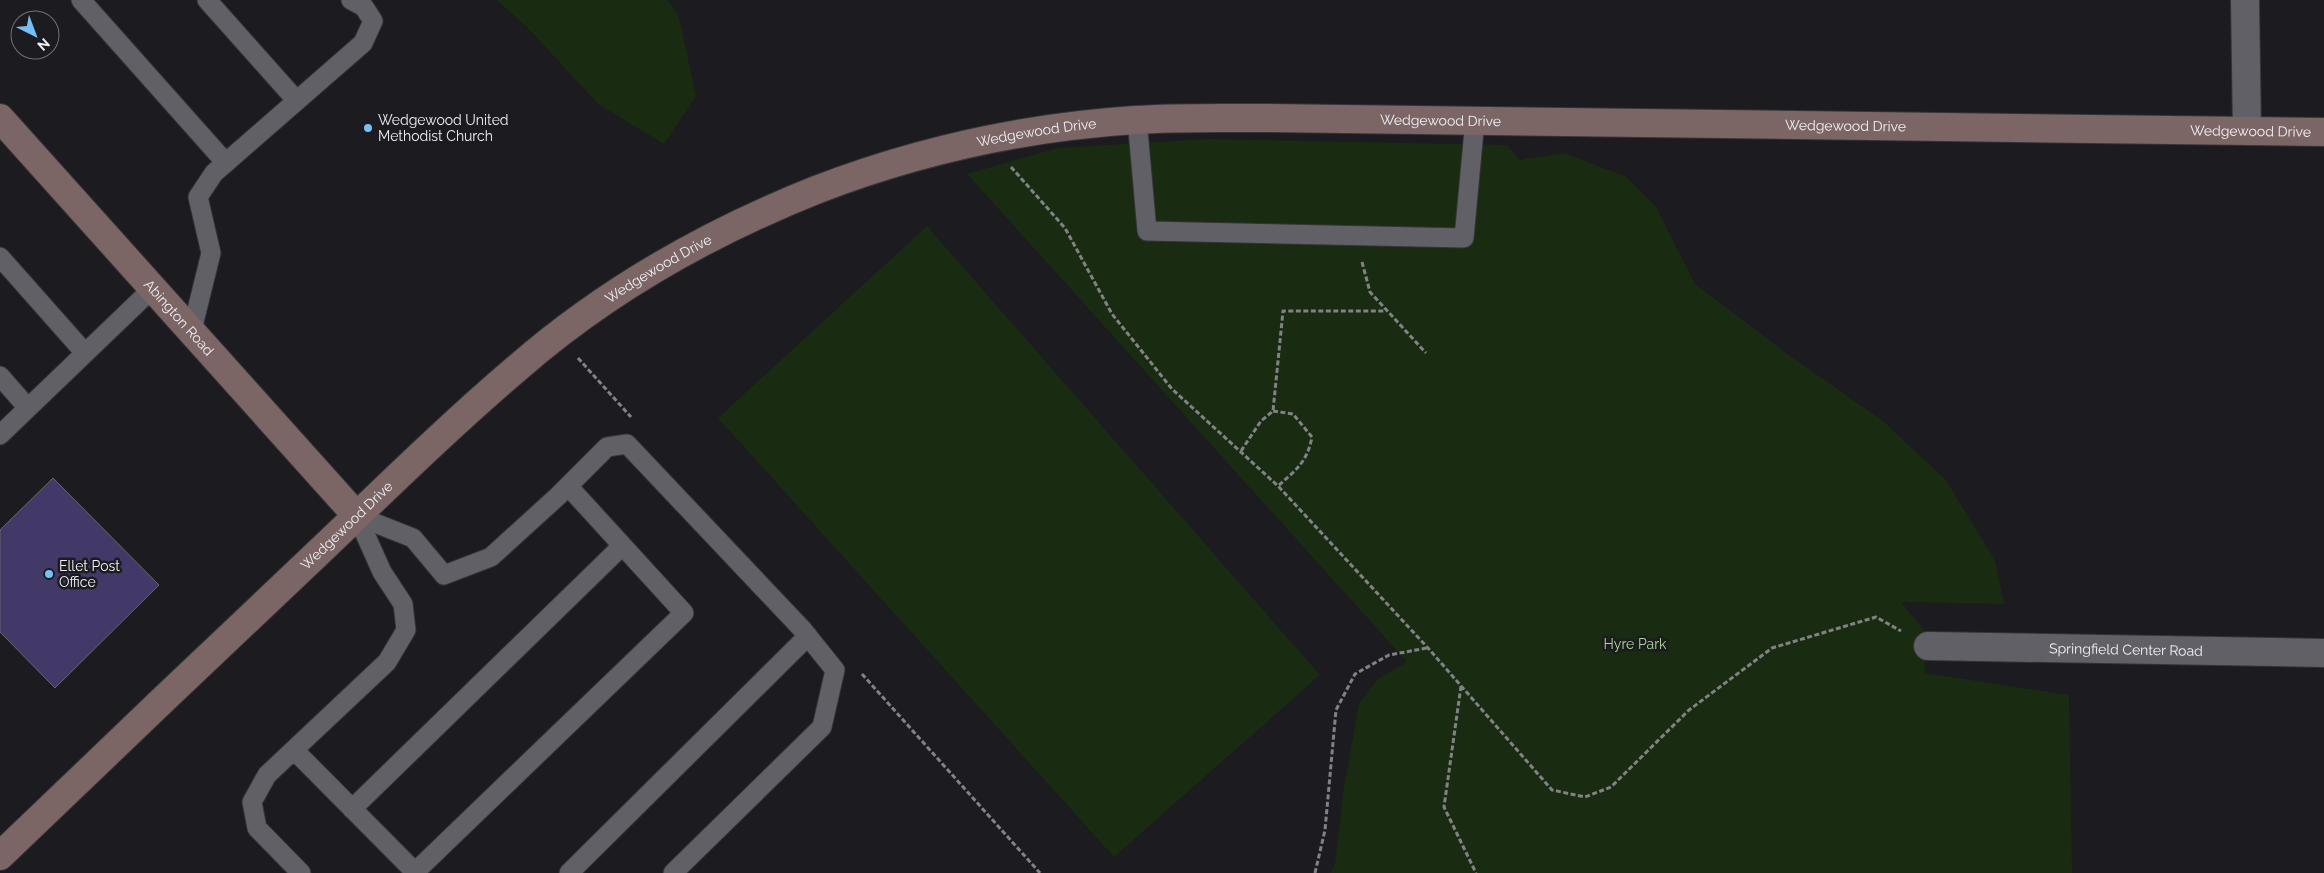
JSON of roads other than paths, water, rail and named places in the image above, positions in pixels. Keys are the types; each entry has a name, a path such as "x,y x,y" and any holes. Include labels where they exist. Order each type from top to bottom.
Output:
{"street":[{"path":"2245,0 2248,131"},
{"name":"Abington Road","path":"0,118 357,516"},
{"name":"Wedgewood Drive","path":"0,856 140,720 516,368 558,335 630,285 691,248 815,191 868,172 987,140 1072,126 1137,119 1475,120 2324,132"},
{"name":"Springfield Center Road","path":"1928,646 2324,653"}],"lane":[{"path":"81,0 226,163"},
{"path":"207,0 297,101"},
{"path":"192,330 210,253 198,197 214,173 363,43 373,21 364,7 351,0"},
{"path":"1137,119 1147,231 1464,238 1475,120"},
{"path":"0,257 85,353"},
{"path":"0,435 152,289"},
{"path":"0,376 28,408"},
{"path":"357,516 413,538 444,575 491,557 607,447 627,444 808,636 835,670 822,727 673,873"},
{"path":"294,750 415,872 684,613 568,486"},
{"path":"301,873 257,828 252,802 267,775 388,662 406,630 403,604 382,572 357,516"},
{"path":"352,809 622,546"},
{"path":"569,873 808,636"}],"place":[{"name":"Wedgewood United Methodist Church","path":"368,128"},
{"name":"Ellet Post Office","path":"49,574"}],"park label":[{"name":"Hyre Park","path":"1635,644"}]}
